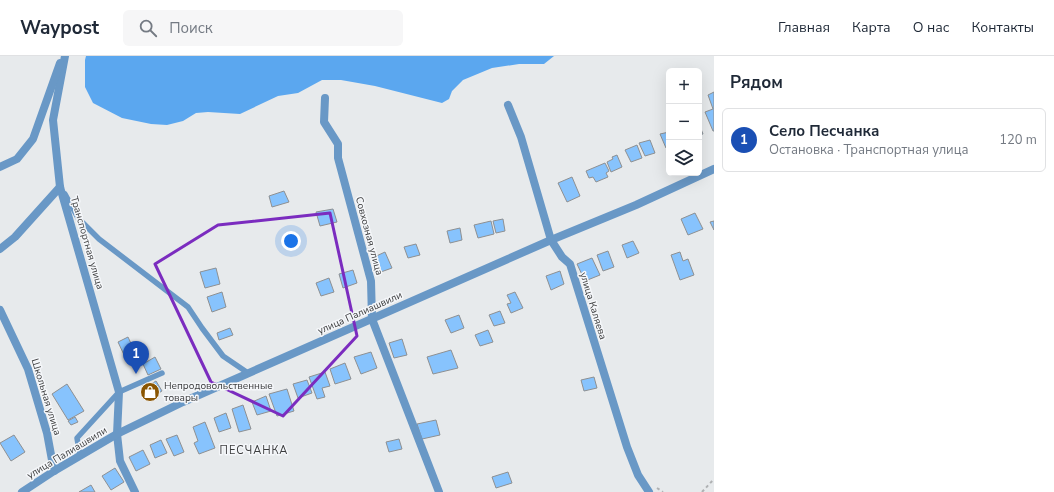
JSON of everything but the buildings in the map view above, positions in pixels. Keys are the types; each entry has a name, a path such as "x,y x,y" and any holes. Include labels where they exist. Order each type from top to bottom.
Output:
{"street":[{"path":"0,167 17,159 33,139 62,56"},
{"name":"Транспортная улица","path":"65,56 53,120 60,187 119,392 117,434 120,461 135,492"},
{"name":"Совхозная улица","path":"325,98 324,122 338,144 338,158 371,281 372,319 439,492"},
{"name":"улица Каляева","path":"508,105 521,137 551,240 562,257 570,264 627,447 638,475 649,492"},
{"name":"улица Палиашвили","path":"22,492 54,471 117,434 183,402 551,240 636,205 714,169"},
{"path":"0,249 15,237 60,187"},
{"name":"Школьная улица","path":"0,310 28,369 47,433 54,471"}],"lane":[{"path":"60,187 78,218 99,239 188,307 223,356 248,373"},
{"path":"80,456 77,438 119,392 162,373"}],"path":[{"path":"702,492 714,479"}],"highlighted area":[{"path":"330,213 357,336 283,416 211,382 155,264 218,225"}],"water":[{"path":"86,56 554,56 544,64 519,64 492,68 463,80 452,91 449,99 442,103 375,86 341,80 322,80 298,93 278,96 240,114 208,112 196,113 183,121 167,125 151,124 122,118 93,103 85,87"}],"place":[{"name":"Село Песчанка","path":"136,374"},
{"name":"Непродовольственные товары","path":"150,392"}],"district":[{"name":"ПЕСЧАНКА","path":"254,450"}]}
